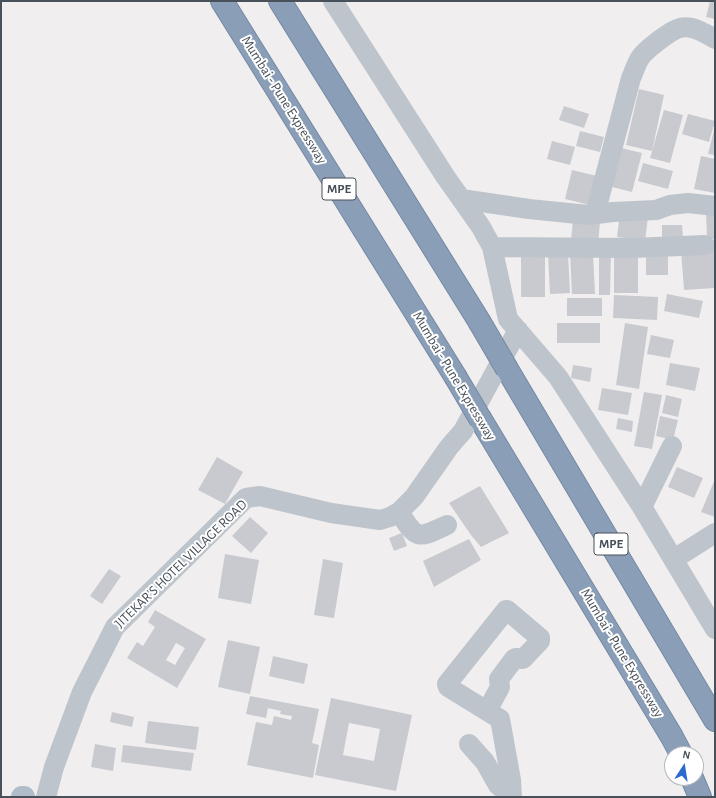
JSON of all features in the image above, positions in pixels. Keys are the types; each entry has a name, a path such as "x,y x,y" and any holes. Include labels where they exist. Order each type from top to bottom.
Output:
{"highway":[{"name":"Mumbai - Pune Expressway","path":"222,1 455,376 677,746"},
{"name":"MPE","path":"280,1 479,321 715,720"}],"street":[{"path":"333,1 461,199 481,227 492,247 508,319 558,377 642,507 715,629"},
{"path":"595,214 631,78 640,57 670,32 680,28 702,31 715,39"},
{"path":"461,199 529,209 588,215 626,211 656,210 670,205 688,203 715,206"},
{"path":"492,247 632,248 705,245"},
{"name":"JITEKAR'S HOTEL VILLAGE ROAD","path":"46,797 54,767 82,692 115,627 246,498 260,496 331,513 380,520 399,512 414,497 449,447 463,432 518,330"},
{"path":"642,507 672,446"},
{"path":"399,512 411,530 417,535 426,535 447,525"},
{"path":"674,559 715,533"},
{"path":"487,711 500,687 499,679 514,659 523,659 540,641 540,638 507,610 447,684 448,687 487,711 500,719 512,780 512,797"},
{"path":"469,744 485,762 498,785 512,797"}],"building":[{"path":"710,1 715,1 715,19 706,17"},
{"path":"639,89 664,95 652,151 626,145"},
{"path":"564,106 589,114 584,128 559,120"},
{"path":"664,110 683,115 670,163 650,158"},
{"path":"688,114 715,121 709,142 682,134"},
{"path":"715,130 715,155 708,154"},
{"path":"580,131 604,137 600,152 576,146"},
{"path":"552,141 575,147 570,165 547,159"},
{"path":"621,148 642,153 632,192 612,187"},
{"path":"701,156 715,159 715,193 694,189"},
{"path":"643,163 673,171 668,189 638,181"},
{"path":"572,170 597,176 590,205 565,199"},
{"path":"715,212 715,239 707,239 706,213"},
{"path":"620,213 648,217 645,241 617,237"},
{"path":"573,219 600,222 598,244 571,241"},
{"path":"662,225 682,225 683,237 662,242"},
{"path":"521,248 545,248 545,297 521,297"},
{"path":"715,249 715,288 684,290 681,251"},
{"path":"646,251 668,251 668,275 646,275"},
{"path":"570,252 593,253 595,294 572,294"},
{"path":"614,252 638,253 638,293 614,293"},
{"path":"599,253 611,253 610,295 599,295"},
{"path":"548,254 568,254 570,293 550,294"},
{"path":"667,294 703,301 699,318 664,311"},
{"path":"614,295 658,297 657,320 613,318"},
{"path":"567,298 602,298 602,316 567,316"},
{"path":"557,323 600,323 600,343 557,343"},
{"path":"625,323 648,327 639,389 616,385"},
{"path":"651,335 674,340 670,358 647,354"},
{"path":"670,363 700,368 695,391 666,385"},
{"path":"573,365 592,368 590,382 571,378"},
{"path":"602,388 632,393 628,415 598,410"},
{"path":"644,392 662,395 652,449 634,446"},
{"path":"666,395 682,399 678,417 662,413"},
{"path":"660,416 678,420 673,440 656,436"},
{"path":"618,418 633,421 632,432 616,429"},
{"path":"217,457 243,472 225,504 198,490"},
{"path":"677,467 703,478 694,498 668,487"},
{"path":"715,479 715,517 701,512"},
{"path":"480,486 509,533 481,547 449,503"},
{"path":"250,517 268,533 251,553 232,536"},
{"path":"402,533 407,546 394,551 389,538"},
{"path":"469,539 481,560 434,587 423,561"},
{"path":"225,554 259,560 251,604 218,598"},
{"path":"323,559 343,563 334,618 314,615"},
{"path":"109,569 121,576 102,604 90,596"},
{"path":"155,610 206,639 177,688 127,658 137,642 143,646 155,627 148,622","holes":["176,643 185,648 175,665 166,660"]},
{"path":"228,640 260,647 250,694 218,687"},
{"path":"273,656 308,664 304,684 269,676"},
{"path":"250,696 319,709 312,743 319,745 313,778 247,765 256,722 272,725 274,716 291,720 292,716 280,714 281,711 268,708 266,718 246,714"},
{"path":"331,698 412,715 396,791 315,775","holes":["349,723 380,729 374,761 343,755"]},
{"path":"112,712 134,717 132,727 110,722"},
{"path":"148,721 199,727 196,750 145,743"},
{"path":"95,744 116,748 113,771 91,767"},
{"path":"123,745 194,753 191,771 121,762"}]}
